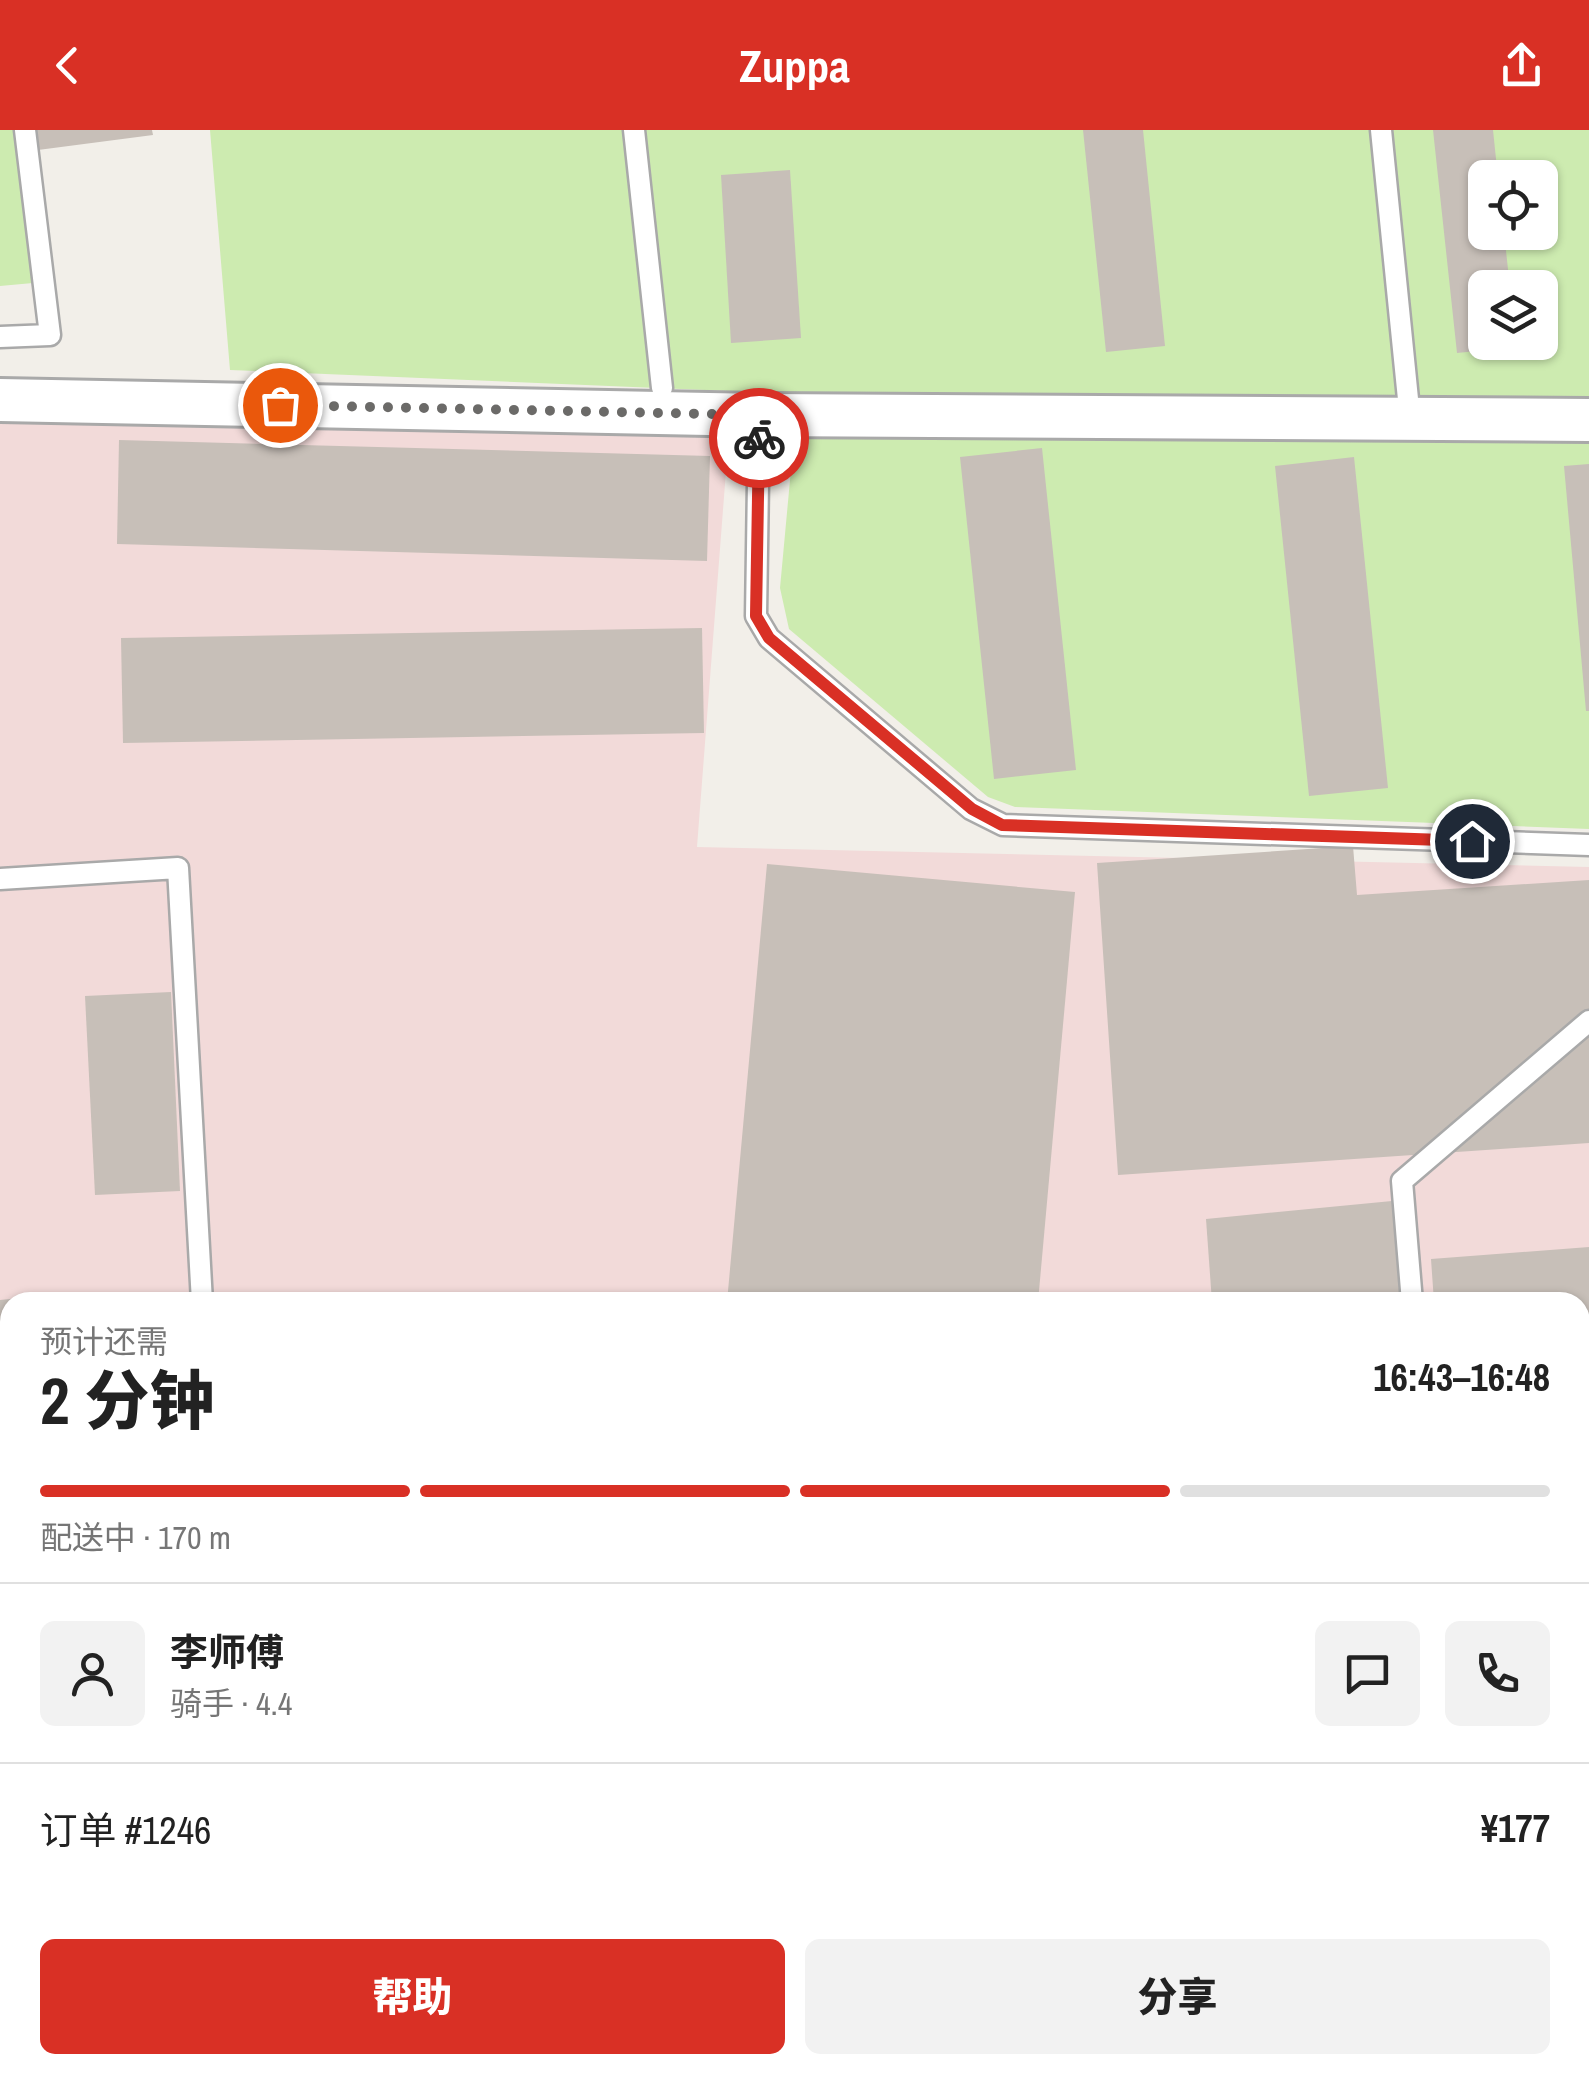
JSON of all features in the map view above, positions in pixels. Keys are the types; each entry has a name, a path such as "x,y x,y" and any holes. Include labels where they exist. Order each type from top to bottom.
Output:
{"street":[{"path":"0,400 759,415 1589,420"}],"lane":[{"path":"0,337 50,335 25,130"},
{"path":"634,130 662,388"},
{"path":"1380,130 1410,419"},
{"path":"759,415 756,616 769,638 972,809 1002,825 1589,845"},
{"path":"0,880 178,868 201,1292"},
{"path":"1411,1292 1402,1180 1589,1021"}],"shaded area":[{"path":"0,419 729,432 697,847 1589,867 1589,1292 0,1292"}],"green space":[{"path":"0,130 13,130 33,283 0,286"},
{"path":"210,130 1589,130 1589,829 1015,807 988,797 789,629 780,588 798,394 230,370"}],"building":[{"path":"35,130 152,130 153,135 38,150"},
{"path":"1083,130 1143,130 1165,346 1106,352"},
{"path":"1433,130 1493,130 1496,160 1468,160 1468,250 1506,250 1508,270 1468,270 1468,352 1457,353"},
{"path":"790,170 801,338 731,343 721,175"},
{"path":"119,440 710,456 707,561 117,544"},
{"path":"1042,448 1076,770 994,779 960,457"},
{"path":"1354,457 1388,788 1309,796 1275,466"},
{"path":"1589,464 1589,711 1586,711 1564,466"},
{"path":"702,628 704,733 123,743 121,638"},
{"path":"1353,846 1357,895 1589,880 1589,1143 1118,1175 1097,863"},
{"path":"767,864 1075,892 1039,1292 728,1292"},
{"path":"171,992 180,1191 95,1195 85,996"},
{"path":"1392,1201 1399,1292 1211,1292 1206,1219"},
{"path":"1589,1247 1589,1292 1433,1292 1431,1259"}],"way so far":[{"path":"280,405 759,415 759,438"}],"route":[{"path":"759,438 756,616 769,638 972,809 1002,825 1472,841"}]}
